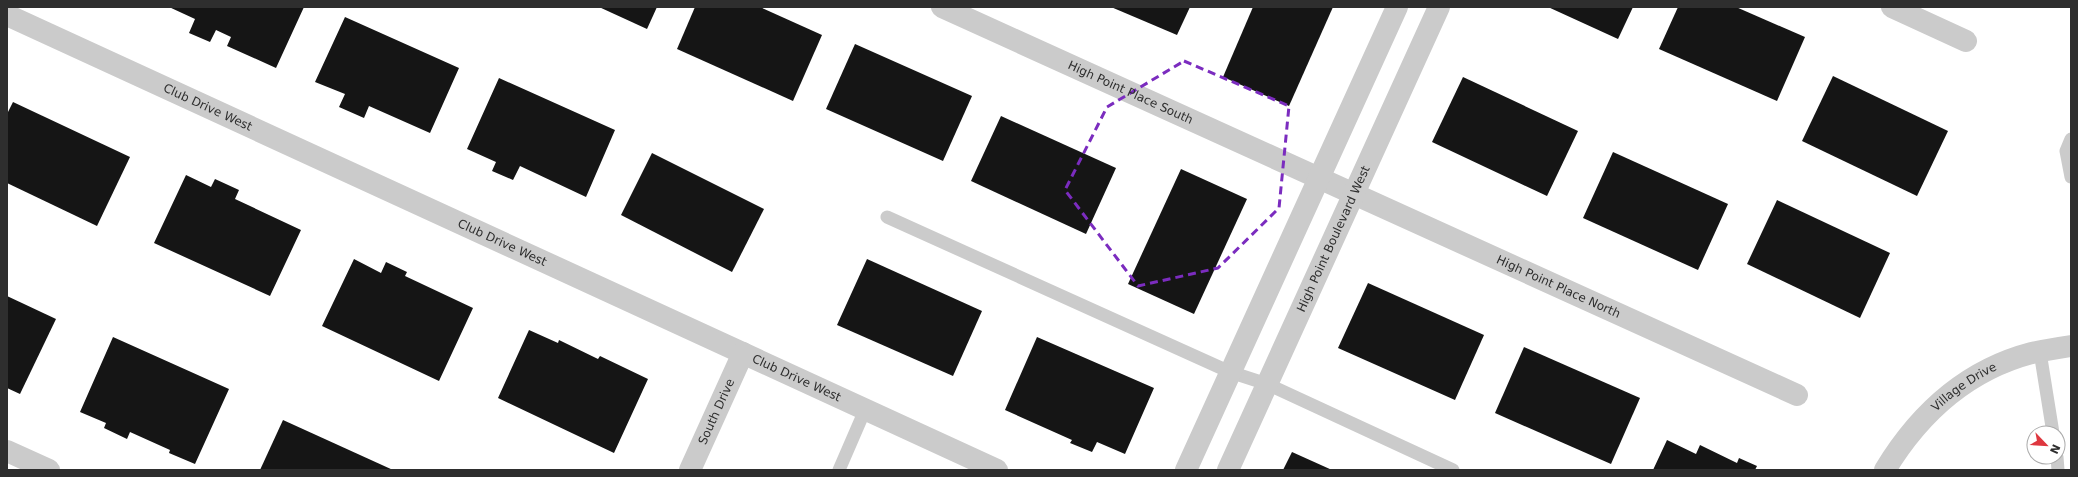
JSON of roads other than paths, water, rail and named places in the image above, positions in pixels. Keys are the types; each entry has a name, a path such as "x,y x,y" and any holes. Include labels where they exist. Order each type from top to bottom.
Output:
{"street":[{"name":"High Point Place South","path":"942,7 1318,179"},
{"path":"1186,470 1397,7"},
{"name":"High Point Boulevard West","path":"1228,470 1439,7"},
{"path":"1892,7 1966,41"},
{"name":"Club Drive West","path":"7,15 997,470"},
{"name":"High Point Place North","path":"1318,179 1798,395"},
{"name":"Village Drive","path":"1885,470 1901,443 1927,413 1958,387 1993,367 2040,352 2071,346"},
{"name":"South Drive","path":"690,470 743,353"},
{"path":"7,451 49,470"}],"lane":[{"path":"2071,139 2066,151 2071,177"},
{"path":"887,217 1230,372 1267,384 1453,470"},
{"path":"2040,352 2052,425"},
{"path":"840,470 865,410"}]}
